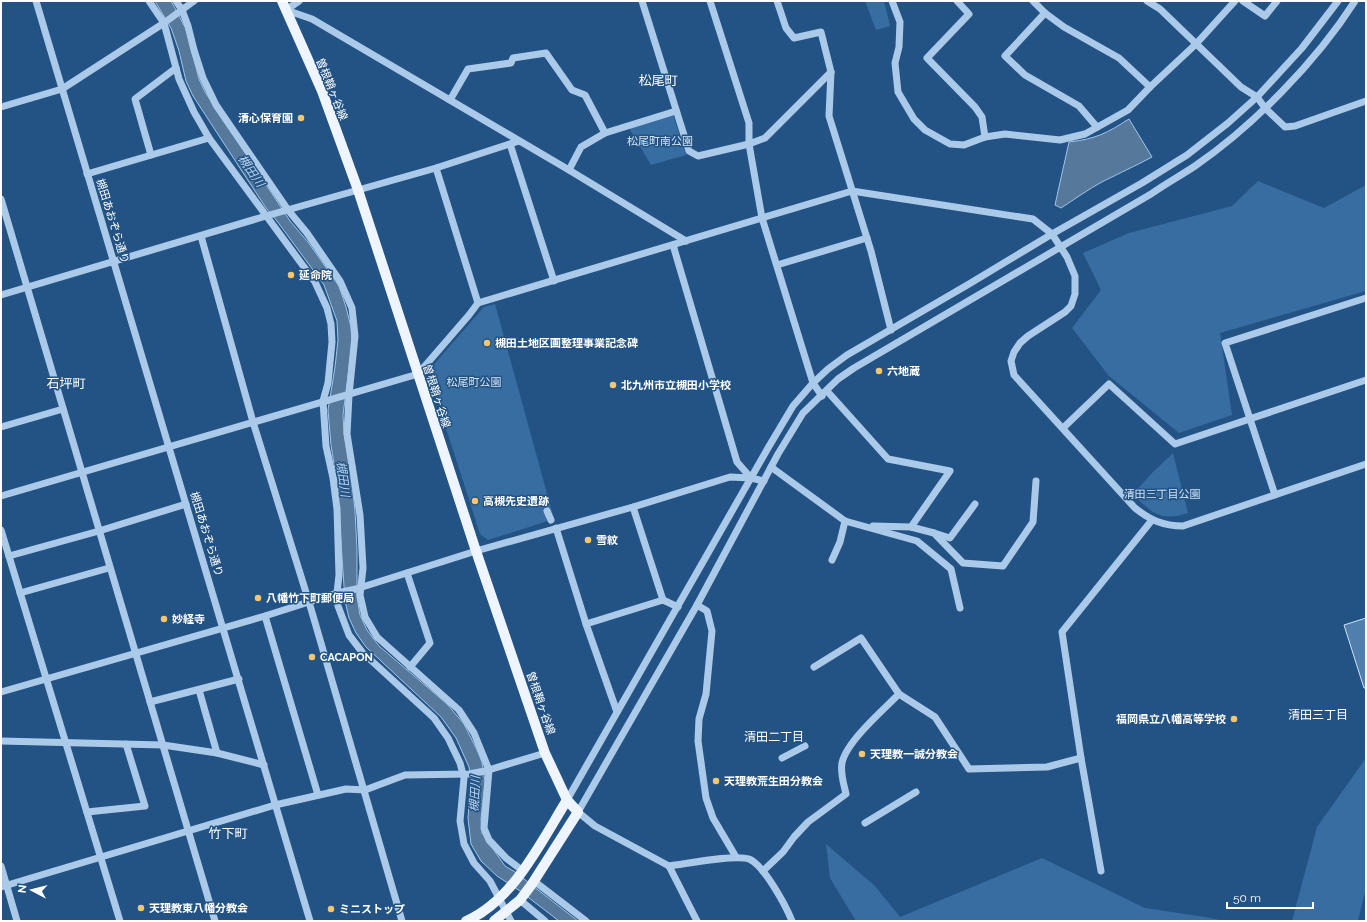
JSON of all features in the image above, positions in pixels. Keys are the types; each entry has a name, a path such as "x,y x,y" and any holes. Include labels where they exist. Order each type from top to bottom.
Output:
{"main road":[{"name":"曽根鞘ヶ谷線","path":"284,6 322,91 358,190 476,551 545,753 567,800 578,812"},
{"path":"466,921 474,918 500,899 508,890 522,873 567,800"},
{"path":"494,921 509,916 533,882 578,812"}],"street":[{"name":"槻田あおぞら通り","path":"36,1 310,921"},
{"path":"149,1 164,23 176,68 185,94 209,138 315,282 327,308 331,324 332,342 325,401 326,446 333,478 337,510 340,592 338,606 349,635 362,652 434,718 448,738 466,774 464,778 460,821 464,844 474,863 490,881 509,916"},
{"path":"176,1 182,10 188,26 203,78 216,105 288,210 307,233 340,281 352,308 355,336 347,395 348,434 360,515 363,568 359,588 365,617 377,637 459,710 474,732 487,771 484,828 489,840 522,873"},
{"path":"1,107 62,89 164,23 194,1"},
{"path":"284,6 299,1"},
{"path":"642,1 690,151 698,156 749,144 765,138 831,72"},
{"path":"710,1 749,123 749,144 762,218 813,383 888,459 950,471 911,527"},
{"path":"777,1 786,28 794,38 821,32 831,72 829,116 867,238 890,330"},
{"path":"892,1 900,22 899,47 895,63 898,92 914,119 925,130 950,144 964,146 985,137 1005,134 1060,140 1085,134 1128,110 1196,44 1235,1"},
{"path":"957,1 969,14 927,58 975,107 982,117 985,137"},
{"path":"1033,1 1045,13 1064,27 1119,58 1150,87"},
{"path":"1147,1 1160,9 1241,87 1257,97 1265,108 1285,127 1295,126 1366,101"},
{"path":"1243,1 1265,16 1277,1"},
{"path":"567,800 793,406 813,383 828,369 847,355 1187,155 1228,123 1257,97 1302,48 1338,1"},
{"path":"696,921 669,866 595,826 578,812 697,605 771,467 803,413 838,379 854,368 1151,194 1195,166 1236,134 1265,108 1313,58 1355,1"},
{"path":"284,6 312,19 519,140 686,241"},
{"path":"1045,13 1005,56 1025,75 1079,106 1097,127"},
{"path":"450,100 468,69 511,63 513,58 546,53 572,90 585,95 605,133"},
{"path":"151,155 135,99 176,68"},
{"path":"569,170 581,147 605,133 676,111"},
{"path":"87,174 209,138"},
{"path":"1,295 266,216 436,168 519,140"},
{"path":"510,144 554,281"},
{"path":"436,168 478,303"},
{"path":"1,496 418,374 478,303 852,191 1033,219 1052,234 1067,257 1075,276 1075,294 1071,306 1065,312 1020,343 1014,352 1011,361 1014,375 1135,508 1152,520 1171,526 1183,526 1366,464"},
{"path":"1,199 109,568 215,921"},
{"path":"201,236 253,422 309,602 402,921"},
{"path":"777,265 867,238"},
{"path":"673,245 737,462 752,478"},
{"path":"1274,495 1225,344 1366,298"},
{"path":"1063,428 1109,384 1175,444 1366,380"},
{"path":"1,427 63,408"},
{"path":"771,467 844,521 917,541 952,569 960,608"},
{"path":"1,692 265,616 476,551 730,477 752,478 764,481"},
{"path":"934,533 962,563 1003,566 1033,522 1036,481"},
{"path":"9,556 99,531 186,504"},
{"path":"863,526 911,527 950,538 976,504"},
{"path":"633,506 663,600"},
{"path":"547,511 551,520"},
{"path":"1101,872 1081,758 1062,632 1152,520"},
{"path":"832,560 840,542 844,521"},
{"path":"556,528 586,624 617,712"},
{"path":"1,530 120,921"},
{"path":"20,594 109,568"},
{"path":"407,572 430,643 410,667"},
{"path":"586,624 663,600 678,607"},
{"path":"697,605 707,611 712,630 706,694 699,719 698,741 706,798 713,818 736,857"},
{"path":"265,616 318,795"},
{"path":"814,667 861,638 899,694 935,718 969,769 1047,767 1081,758"},
{"path":"150,702 239,680"},
{"path":"199,690 217,754"},
{"path":"763,871 808,822 846,794 842,765 845,753 860,734 899,694"},
{"path":"1,741 163,745 217,754 264,765"},
{"path":"87,812 144,806 126,744"},
{"path":"782,758 805,746"},
{"path":"4,886 276,805 346,789 365,790 405,775 466,774 487,771 545,753"},
{"path":"865,823 916,792"},
{"path":"669,866 736,857 750,859 763,871 777,890 792,921"},
{"path":"1,866 4,886 17,921"},
{"path":"533,882 586,921"},
{"path":"520,900 545,921"}],"green space":[{"path":"865,1 884,1 890,26 876,30"},
{"name":"松尾町南公園","path":"673,115 686,155 651,165 629,128"},
{"path":"1258,181 1324,208 1366,185 1366,291 1220,333 1232,415 1179,433 1109,376 1072,328 1101,290 1083,253 1129,233 1232,206"},
{"name":"松尾町公園","path":"495,304 554,519 488,540 480,534 429,375 429,370 484,307"},
{"name":"清田三丁目公園","path":"1173,453 1188,513 1179,516 1163,516 1151,511 1133,494"},
{"path":"1366,758 1366,888 1358,921 1292,921 1317,827"},
{"path":"826,844 875,886 900,917 1042,858 1145,908 1225,921 856,921 830,878"}],"water":[{"name":"槻田川","path":"155,1 171,1 186,29 199,79 205,92 290,221 308,242 339,286 351,327 352,345 343,415 344,433 351,474 355,511 357,597 360,615 367,630 379,646 447,704 464,724 482,762 485,781 481,819 482,833 505,866 515,872 578,921 559,921 520,891 497,876 481,861 471,844 468,818 471,780 469,767 456,738 441,717 366,647 356,633 349,618 345,601 337,483 331,445 328,410 338,340 337,321 324,285 266,208 193,96 186,81 179,51 171,28"},
{"path":"1129,119 1152,157 1086,191 1061,208 1055,205 1069,142 1101,135"}],"building":[{"path":"1366,618 1366,688 1364,688 1344,625"}],"place":[{"name":"清心保育園","path":"301,118"},
{"name":"延命院","path":"291,275"},
{"name":"槻田土地区画整理事業記念碑","path":"487,343"},
{"name":"六地蔵","path":"879,371"},
{"name":"北九州市立槻田小学校","path":"613,385"},
{"name":"高槻先史遺跡","path":"475,501"},
{"name":"雪紋","path":"588,540"},
{"name":"八幡竹下町郵便局","path":"258,598"},
{"name":"妙経寺","path":"164,619"},
{"name":"CACAPON","path":"312,657"},
{"name":"福岡県立八幡高等学校","path":"1234,719"},
{"name":"天理教一誠分教会","path":"862,754"},
{"name":"天理教荒生田分教会","path":"716,781"},
{"name":"天理教東八幡分教会","path":"141,908"},
{"name":"ミニストップ","path":"331,909"}],"district":[{"name":"松尾町","path":"658,80"},
{"name":"石坪町","path":"66,383"},
{"name":"清田三丁目","path":"1318,715"},
{"name":"清田二丁目","path":"774,737"},
{"name":"竹下町","path":"228,833"}]}
